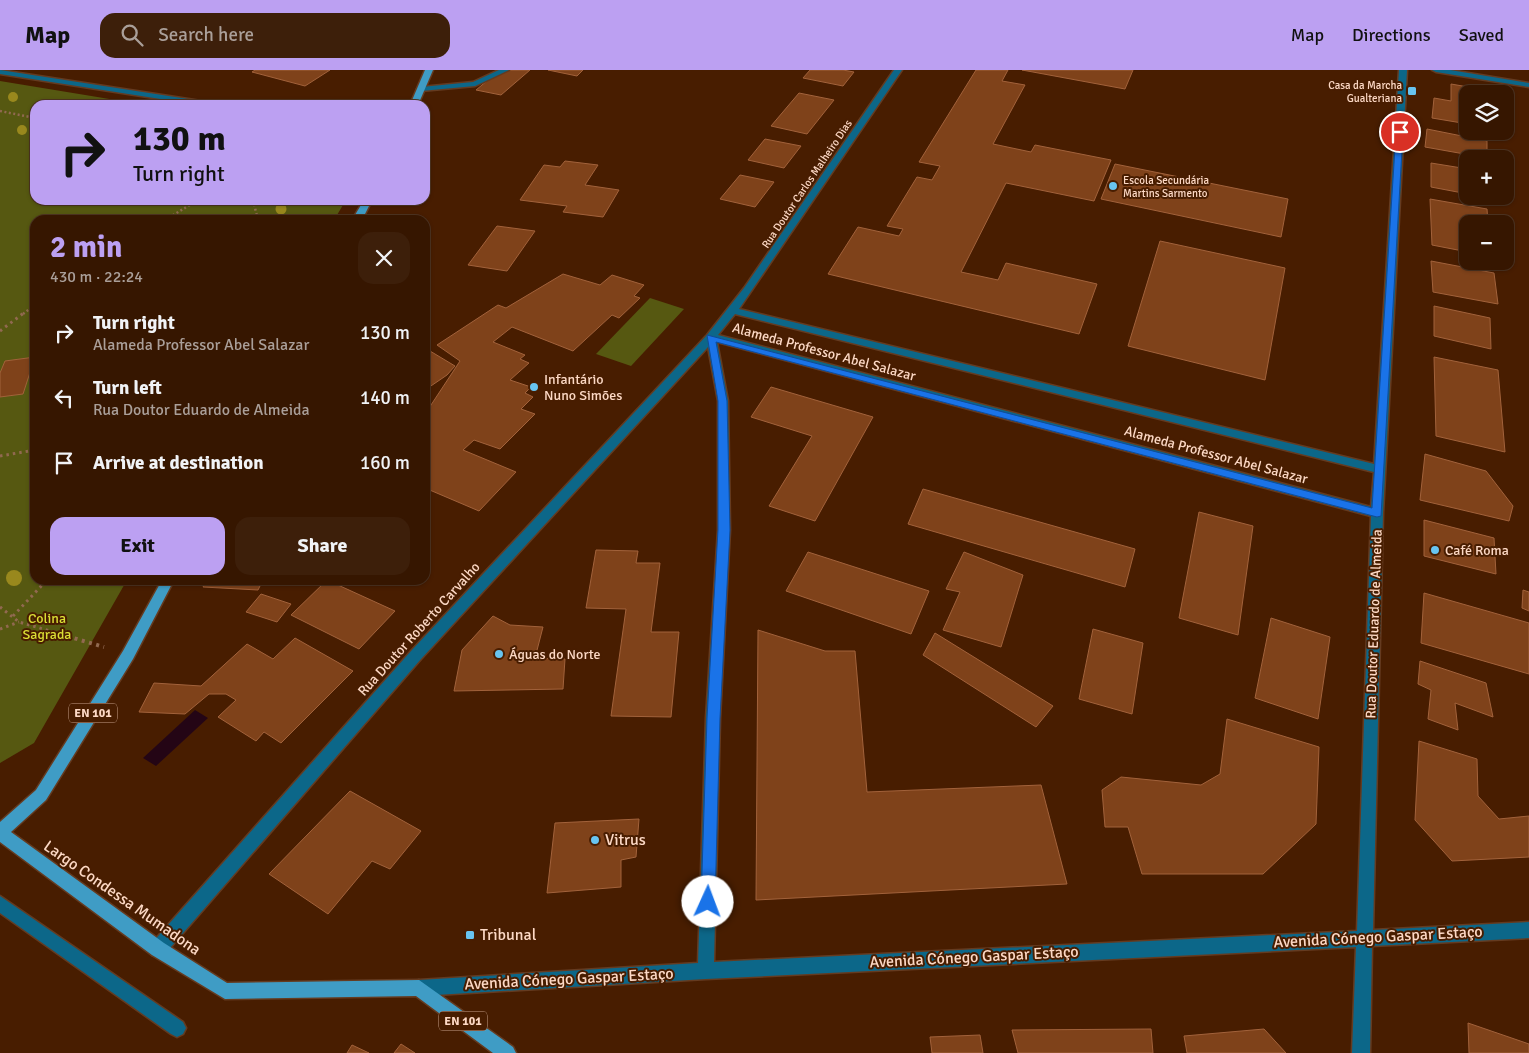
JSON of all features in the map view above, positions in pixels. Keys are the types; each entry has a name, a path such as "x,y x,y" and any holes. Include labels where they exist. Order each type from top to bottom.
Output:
{"main road":[{"path":"416,100 429,70"},
{"name":"EN 101","path":"0,833 41,795 128,655 165,585"},
{"name":"Largo Condessa Mumadona","path":"0,833 158,949 224,991 419,988"},
{"name":"EN 101","path":"419,988 507,1053"}],"street":[{"path":"421,90 475,84 505,70"},
{"name":"Rua Doutor Carlos Malheiro Dias","path":"732,310 748,290 898,70"},
{"name":"Rua Doutor Eduardo de Almeida","path":"1361,1053 1366,938 1377,513 1403,70"},
{"path":"1436,70 1529,85"},
{"path":"0,72 182,100"},
{"name":"Alameda Professor Abel Salazar","path":"1377,513 711,337 732,310 1381,470"},
{"path":"706,971 713,718 724,530 722,401 711,337"},
{"name":"Rua Doutor Roberto Carvalho","path":"158,949 423,648 711,337"},
{"path":"0,904 177,1028"},
{"name":"Avenida Cónego Gaspar Estaço","path":"419,988 706,971 1529,930"}],"path":[{"path":"0,111 30,117"},
{"path":"173,215 190,205"},
{"path":"0,331 30,309"},
{"path":"0,456 30,451"},
{"path":"13,616 42,585"},
{"path":"0,607 19,622 128,655"},
{"path":"0,629 19,622"}],"green space":[{"name":"Colina Sagrada","path":"0,81 116,100 30,100 30,205 343,205 337,215 30,215 30,585 124,585 34,743 0,763"},
{"path":"650,298 684,309 631,366 596,354"}],"shaded area":[{"path":"195,710 208,718 156,766 143,758"}],"building":[{"path":"255,70 330,70 305,86 252,72"},
{"path":"500,70 530,70 501,95 476,90"},
{"path":"548,70 583,70 577,76"},
{"path":"810,70 854,72 843,86 803,78"},
{"path":"976,70 1008,70 1002,81 1025,85 993,144 1031,152 1035,145 1111,160 1094,201 1006,183 961,272 998,280 1006,263 1097,284 1079,334 828,274 858,227 899,236 903,229 887,226 917,177 932,180 940,166 919,162"},
{"path":"1022,70 1133,70 1125,89"},
{"path":"1451,84 1459,85 1459,122 1432,118 1434,98 1451,101"},
{"path":"799,93 834,100 807,134 771,126"},
{"path":"1427,129 1459,135 1459,140 1487,141 1487,150 1459,150 1459,153 1425,147"},
{"path":"765,139 801,146 784,168 748,160"},
{"path":"565,161 598,165 585,185 619,190 603,217 563,212 567,206 520,200 544,165 560,167"},
{"path":"1431,163 1459,168 1459,192 1431,187"},
{"path":"1115,164 1288,199 1281,237 1101,199"},
{"path":"740,175 774,182 755,207 720,199"},
{"path":"1430,199 1487,209 1487,215 1459,215 1459,250 1432,245"},
{"path":"497,226 535,231 507,271 468,265"},
{"path":"1160,241 1285,268 1265,380 1128,346"},
{"path":"1431,261 1459,266 1459,270 1478,270 1494,273 1498,304 1433,292"},
{"path":"563,274 600,285 612,275 644,285 634,296 640,298 619,318 612,315 573,351 512,327 493,342 525,355 520,359 529,363 510,380 531,387 525,393 533,397 521,409 535,414 500,449 474,440 463,450 516,472 479,511 430,490 430,406 460,361 437,345 498,305 506,308"},
{"path":"1434,306 1490,318 1491,349 1434,336"},
{"path":"430,351 455,366 447,375 430,387"},
{"path":"1434,357 1498,370 1505,452 1436,436"},
{"path":"30,358 30,372 23,394 0,397 0,373 5,361"},
{"path":"771,387 873,417 815,521 769,506 812,436 751,417"},
{"path":"1425,454 1486,471 1513,506 1509,521 1420,500"},
{"path":"923,489 1135,549 1125,587 908,524"},
{"path":"1199,512 1253,526 1238,635 1179,618"},
{"path":"1424,520 1494,538 1496,574 1424,556"},
{"path":"596,550 638,551 636,563 660,563 651,632 679,632 671,717 611,716 626,609 586,608"},
{"path":"808,552 929,591 911,634 786,591"},
{"path":"964,552 1023,575 1001,647 943,630 960,592 946,589"},
{"path":"204,585 260,585 258,590 203,587"},
{"path":"322,585 338,585 395,611 359,649 291,615"},
{"path":"1523,590 1529,592 1529,611 1522,608"},
{"path":"1424,593 1529,623 1529,674 1421,643"},
{"path":"261,594 291,604 277,622 246,612"},
{"name":"Águas do Norte","path":"493,616 510,625 543,627 535,658 565,659 563,689 454,691 462,650"},
{"path":"1271,618 1330,637 1318,719 1255,698"},
{"path":"1093,629 1143,643 1132,714 1079,699"},
{"path":"758,630 825,651 855,651 867,792 1041,785 1067,884 756,900"},
{"path":"935,633 1053,706 1036,727 923,655"},
{"path":"295,638 353,671 281,743 264,732 256,741 218,717 236,700 226,694 209,694 185,714 139,712 154,683 201,686 247,644 273,659"},
{"path":"1420,661 1486,683 1493,717 1455,703 1458,730 1428,719 1431,690 1418,684"},
{"path":"1227,719 1319,747 1316,824 1263,874 1142,874 1128,827 1105,827 1102,790 1121,777 1201,785 1220,774"},
{"path":"1419,741 1477,759 1478,796 1499,819 1529,816 1529,857 1452,861 1415,820"},
{"path":"350,791 421,831 390,869 372,861 328,914 269,874"},
{"name":"Vitrus","path":"639,819 636,857 621,860 621,887 547,893 555,823"},
{"path":"1468,1023 1529,1044 1529,1053 1469,1053"},
{"path":"1151,1029 1153,1053 1018,1053 1012,1030"},
{"path":"1264,1029 1286,1053 1187,1053 1184,1036"},
{"path":"980,1035 983,1053 932,1053 930,1037"},
{"path":"401,1044 415,1053 394,1053"},
{"path":"352,1045 369,1053 347,1053"}],"place":[{"name":"Casa da Marcha Gualteriana","path":"1412,91"},
{"name":"Escola Secundária Martins Sarmento","path":"1113,186"},
{"name":"Infantário Nuno Simões","path":"534,387"},
{"name":"Café Roma","path":"1435,550"},
{"name":"Águas do Norte","path":"499,654"},
{"name":"Vitrus","path":"595,840"},
{"name":"Tribunal","path":"470,935"}],"route":[{"path":"708,902 713,718 724,530 722,401 711,337 1377,513 1383,444 1400,132"}]}
